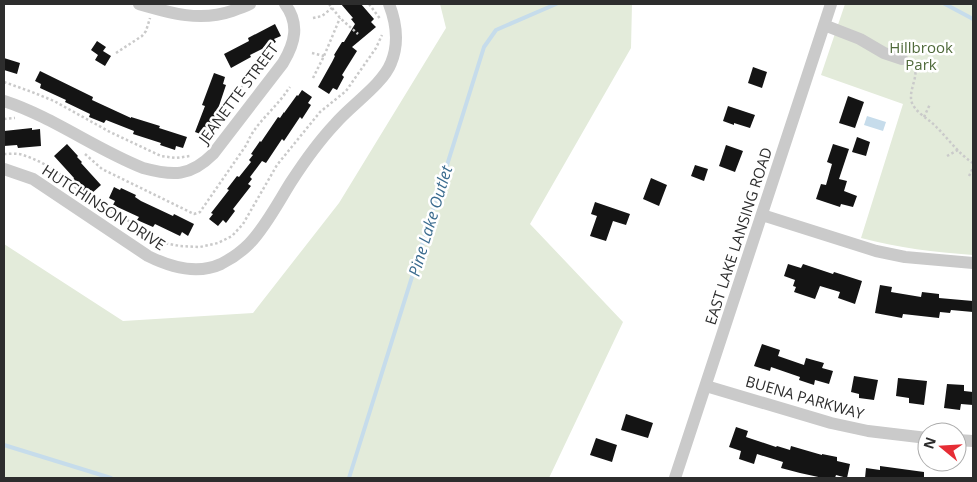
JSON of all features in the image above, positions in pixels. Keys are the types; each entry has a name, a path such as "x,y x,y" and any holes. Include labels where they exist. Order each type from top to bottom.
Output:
{"street":[{"path":"140,4 182,15 202,16 226,13 250,4"},
{"name":"JEANETTE STREET","path":"4,101 37,115 143,168 177,174 187,172 197,168 213,154 283,63 291,49 294,37 294,24 290,11 285,4"},
{"name":"HUTCHINSON DRIVE","path":"4,169 33,179 161,263 178,268 191,269 206,268 220,264 235,256 249,245 316,147 335,124 384,76 391,63 396,39 394,16 389,4"},
{"name":"EAST LAKE LANSING ROAD","path":"675,478 831,4"},
{"path":"824,25 860,39 884,53 907,61"},
{"path":"762,215 876,251 905,257 973,263"},
{"name":"BUENA PARKWAY","path":"706,386 831,423 868,431 917,437"}],"path":[{"path":"329,4 340,18 358,34"},
{"path":"116,53 142,36 146,31 153,8"},
{"path":"313,18 322,16 332,8"},
{"path":"313,78 340,18"},
{"path":"225,118 226,107 254,70 277,49"},
{"path":"312,53 324,56"},
{"path":"907,61 933,72"},
{"path":"907,61 915,66 916,71 911,95 911,100 916,110 973,163"},
{"path":"4,82 54,102 110,132 161,156 176,158 192,156"},
{"path":"924,116 930,104"},
{"path":"948,156 958,150"},
{"path":"970,176 973,168"}],"green space":[{"path":"440,4 632,4 631,48 530,224 623,322 549,478 4,478 4,244 123,321 253,313 339,203 446,28"},
{"name":"Hillbrook Park","path":"845,4 973,4 973,255 917,249 861,238 903,104 821,75"}],"water":[{"path":"867,116 886,122 883,131 864,125"}],"building":[{"path":"341,4 361,4 374,19 371,22 376,27 352,47 357,51 342,75 344,77 337,90 333,88 329,94 318,87 334,55 355,24 351,19 353,18"},
{"path":"275,24 281,36 274,39 276,42 250,55 251,57 231,68 224,54 249,41 248,38"},
{"path":"97,41 106,47 103,51 111,56 105,66 95,60 98,55 91,50"},
{"path":"4,58 20,63 17,74 4,70"},
{"path":"753,67 767,72 762,88 748,83"},
{"path":"40,71 93,97 92,100 131,118 160,126 159,128 187,137 183,148 176,146 175,150 160,145 161,143 133,134 134,131 106,120 104,123 89,117 90,114 40,88 41,84 35,81"},
{"path":"214,73 225,77 223,84 226,85 213,131 209,130 206,136 195,132 205,106 202,105"},
{"path":"302,90 312,97 308,103 311,105 302,119 300,117 284,141 282,139 266,163 262,161 250,177 252,179 248,184 251,186 233,209 235,211 226,223 223,220 218,226 209,219 213,214 211,213 229,190 227,189 237,176 239,177 251,162 249,160 253,155 251,154 260,141"},
{"path":"848,96 864,102 855,128 839,123"},
{"path":"728,106 755,115 750,128 723,121"},
{"path":"32,128 32,130 40,129 41,146 18,148 17,145 4,146 4,131"},
{"path":"857,137 870,142 866,156 852,152"},
{"path":"67,144 101,185 91,194 87,189 83,192 72,180 74,178 54,156"},
{"path":"833,144 849,149 839,179 847,181 844,191 857,196 853,207 841,204 840,207 816,199 821,184 826,185 832,164 827,162"},
{"path":"726,145 743,151 735,172 719,166"},
{"path":"695,165 708,169 704,181 691,176"},
{"path":"651,178 667,185 659,206 643,199"},
{"path":"114,187 120,190 121,188 136,195 135,197 141,201 194,224 188,236 182,232 180,236 155,224 153,227 137,220 139,217 113,205 115,201 109,198"},
{"path":"595,202 630,214 626,225 613,221 606,241 590,236 597,216 591,214"},
{"path":"788,264 801,268 803,264 862,281 855,304 838,298 840,292 820,286 815,299 794,292 796,287 793,286 795,280 784,276"},
{"path":"880,285 892,287 891,292 921,297 922,292 939,294 939,298 973,301 973,312 951,310 950,313 940,312 939,318 903,314 902,318 875,313"},
{"path":"762,344 780,350 778,356 804,365 806,358 824,363 822,368 833,371 829,384 815,380 814,385 799,380 800,377 771,367 770,371 754,366"},
{"path":"854,376 878,380 874,400 859,398 859,394 851,392"},
{"path":"898,378 927,381 924,405 909,403 909,398 896,396"},
{"path":"947,384 964,385 964,391 973,392 973,405 961,404 960,410 944,408"},
{"path":"626,414 653,423 648,438 621,430"},
{"path":"736,427 748,431 746,437 776,447 790,450 791,446 822,455 837,457 837,461 850,464 847,478 836,475 835,478 823,478 781,468 783,462 757,454 754,464 739,459 741,451 729,447"},
{"path":"596,438 617,445 612,462 590,455"},
{"path":"880,466 924,472 924,478 865,478 866,468 880,470"}],"waterway":[{"name":"Pine Lake Outlet","path":"349,478 484,47 496,30 556,4"},
{"name":"Pine Lake Outlet","path":"945,4 973,19"},
{"name":"Pine Lake Outlet","path":"4,445 111,478"}]}
